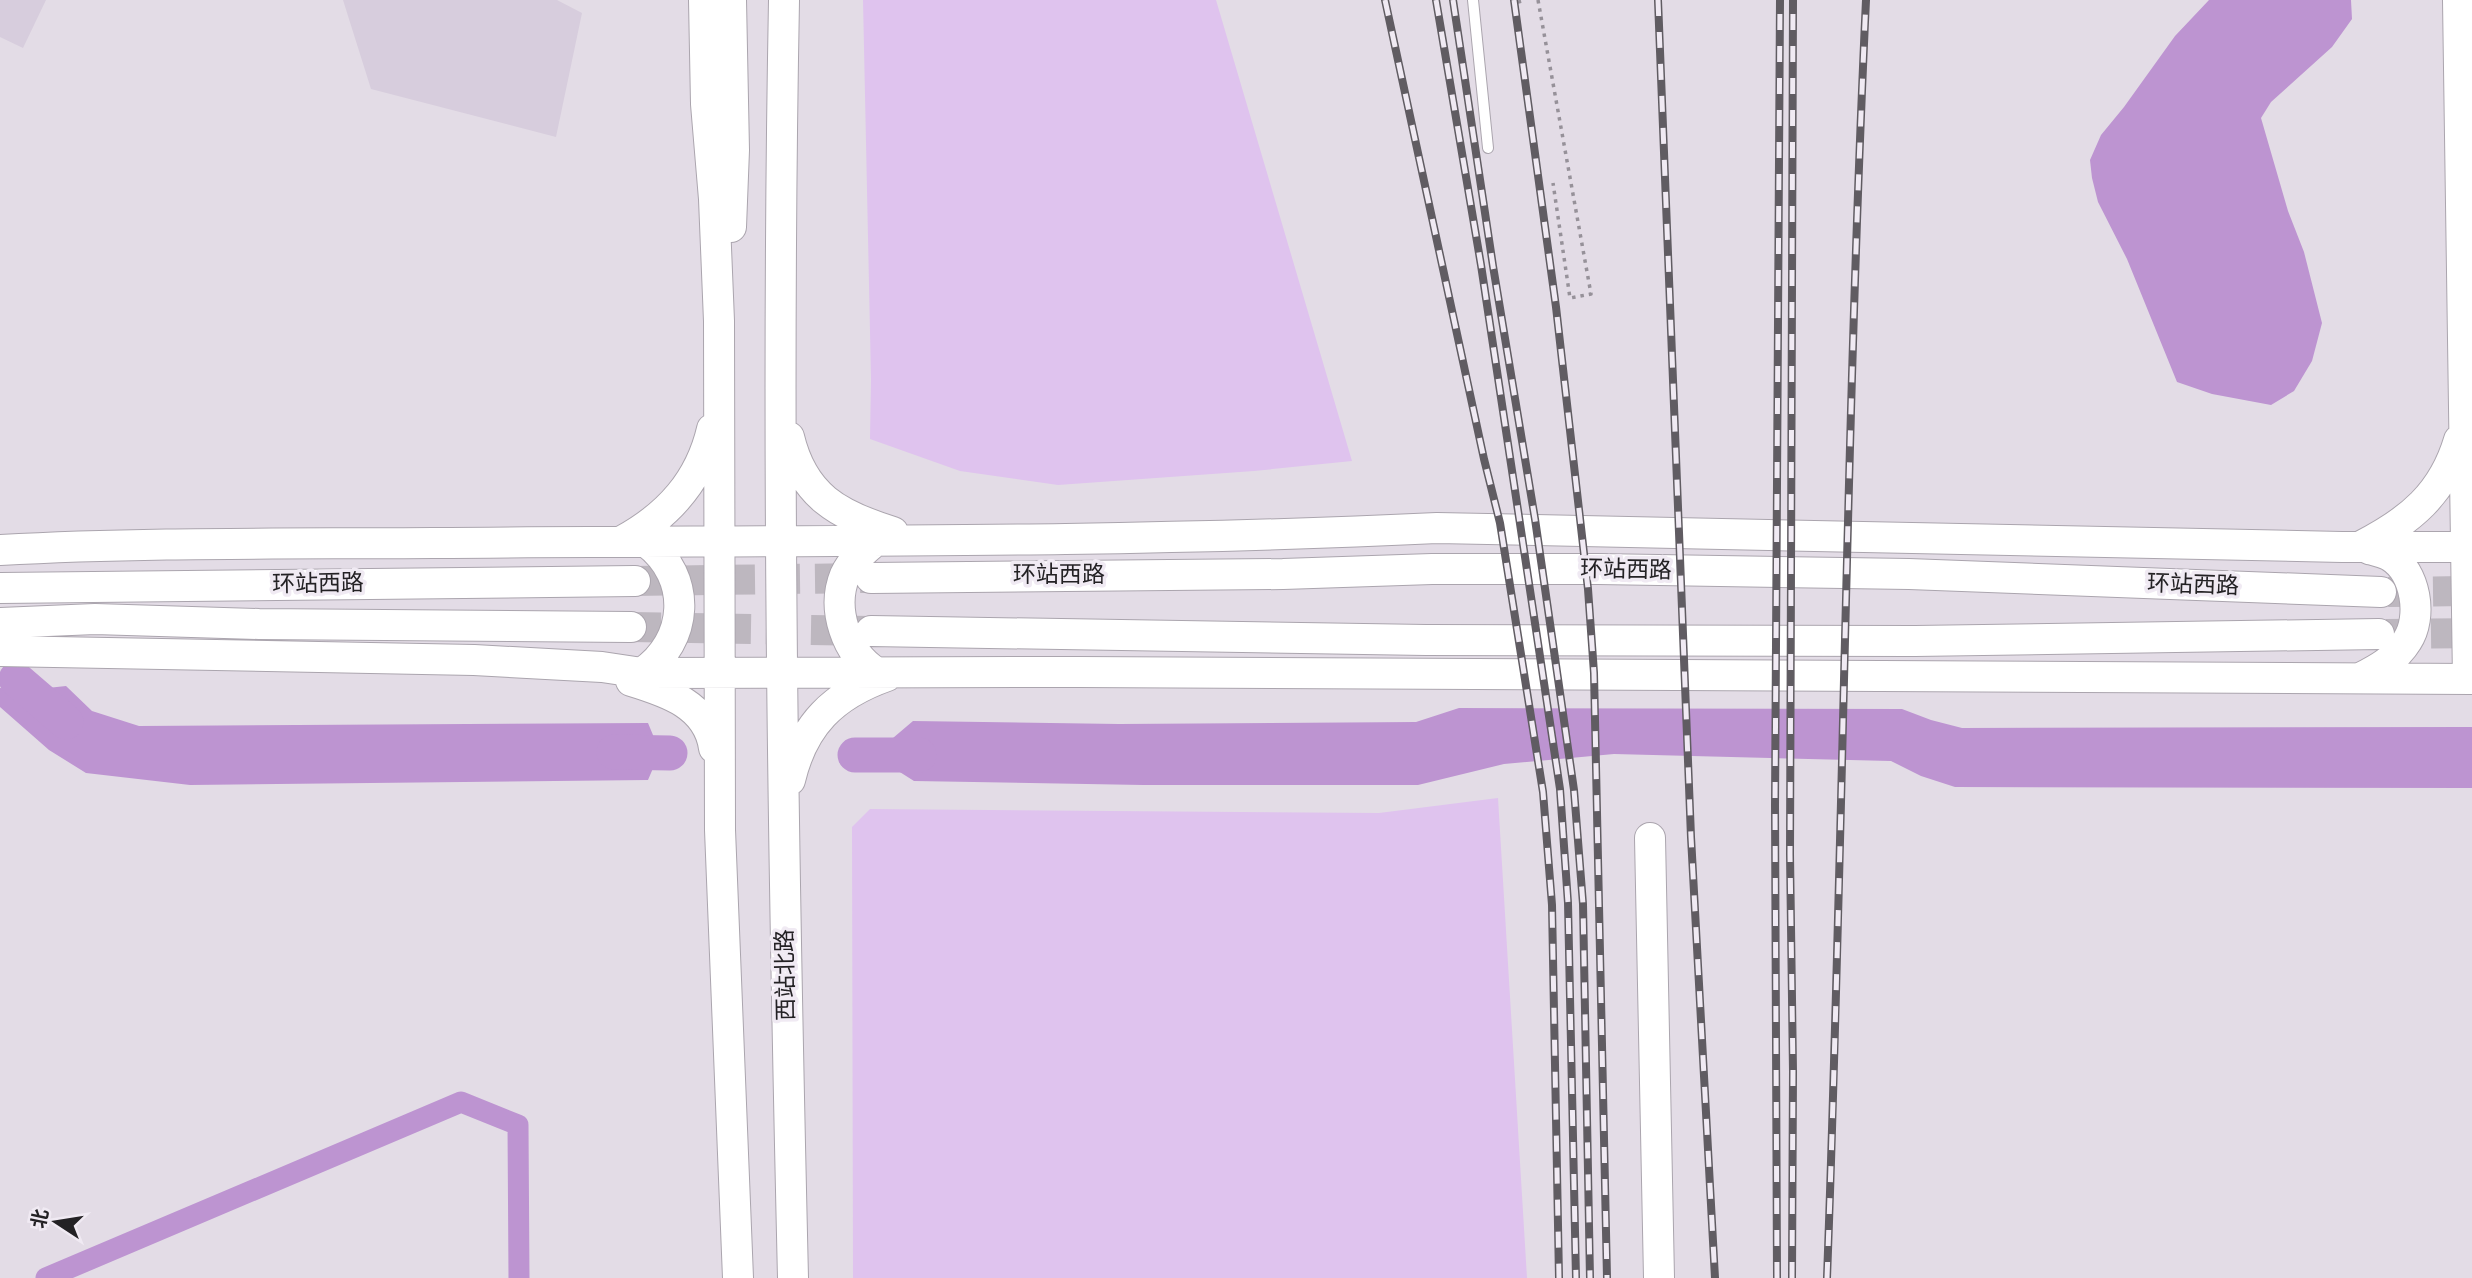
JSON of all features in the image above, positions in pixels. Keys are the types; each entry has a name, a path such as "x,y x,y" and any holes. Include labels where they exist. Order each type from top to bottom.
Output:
{"main road":[{"path":"704,0 706,104 715,211 719,321 720,794 738,1278"},
{"path":"719,321 734,196 731,0"},
{"path":"0,651 474,660 602,667 642,673 1907,674 2470,679 2469,547 2463,415 2458,0"},
{"path":"785,8 781,189 781,408 792,452 816,493 830,506 851,517 916,539"},
{"path":"634,542 681,494 693,477 701,462 720,394"},
{"name":"西站北路","path":"781,408 782,815 793,1278"},
{"path":"2359,547 2416,512 2432,495 2444,478 2454,454 2463,415"},
{"path":"0,550 284,544 1305,534 1437,528 2469,547"},
{"path":"878,540 865,548 845,575 841,592 843,623 848,641 864,665 888,672"},
{"path":"634,542 669,565 674,576 679,606 676,632 671,643 654,664 642,673"},
{"path":"2359,547 2389,556 2402,568 2413,588 2415,618 2409,639 2398,654 2381,667 2359,678"},
{"name":"环站西路","path":"871,578 1598,569 1909,574 2381,592"},
{"name":"环站西路","path":"0,587 635,581"},
{"name":"环站西路","path":"0,623 95,618 259,624 631,627"},
{"path":"871,631 1440,640 1915,641 2379,634"},
{"path":"602,667 626,680 680,699 701,716 713,743 720,794"},
{"path":"782,815 793,769 813,725 842,698 888,672"},
{"path":"1650,838 1659,1278"}],"lane":[{"path":"1473,0 1488,148"}],"path":[{"path":"1519,0 1521,8"},
{"path":"1538,0 1591,294 1570,298 1553,183"}],"shaded area":[{"path":"0,0 46,0 23,48 0,37"},
{"path":"343,0 557,0 582,13 556,137 371,89"},
{"path":"863,0 1216,0 1352,461 1058,485 960,471 870,439"},
{"path":"2209,0 2351,0 2352,19 2332,47 2271,102 2261,118 2288,211 2304,252 2322,323 2312,361 2294,391 2271,405 2212,394 2177,382 2127,259 2098,202 2092,178 2090,160 2101,135 2175,36"},
{"path":"66,686 92,711 139,726 648,723 660,752 648,780 190,785 86,773 49,750 0,707 0,688 29,690"},
{"path":"1459,708 1902,709 1962,728 2472,727 2472,788 1955,787 1921,776 1891,761 1614,754 1504,764 1418,785 1143,785 914,781 873,755 913,721 1119,724 1416,722"},
{"path":"1498,798 1527,1278 853,1278 852,827 870,809 1379,813"}],"waterway":[{"path":"16,679 66,722"},
{"path":"614,752 670,753"},
{"path":"855,755 919,755"},
{"path":"46,1278 461,1102 518,1125 519,1278"}],"tunnel":[{"path":"635,581 867,578"},
{"path":"2388,592 2472,591"},
{"path":"631,627 869,631"},
{"path":"2386,634 2472,633"}],"railway":[{"path":"1385,0 1500,523 1543,792 1552,905 1559,1278"},
{"path":"1436,0 1481,265 1560,789 1568,903 1576,1278"},
{"path":"1453,0 1535,519 1574,790 1583,904 1590,1278"},
{"path":"1514,0 1556,307 1588,589 1594,673 1607,1278"},
{"path":"1658,0 1691,837 1715,1278"},
{"path":"1777,1278 1775,805 1780,0"},
{"path":"1792,1278 1790,854 1793,0"},
{"path":"1827,1278 1854,320 1866,0"}]}
